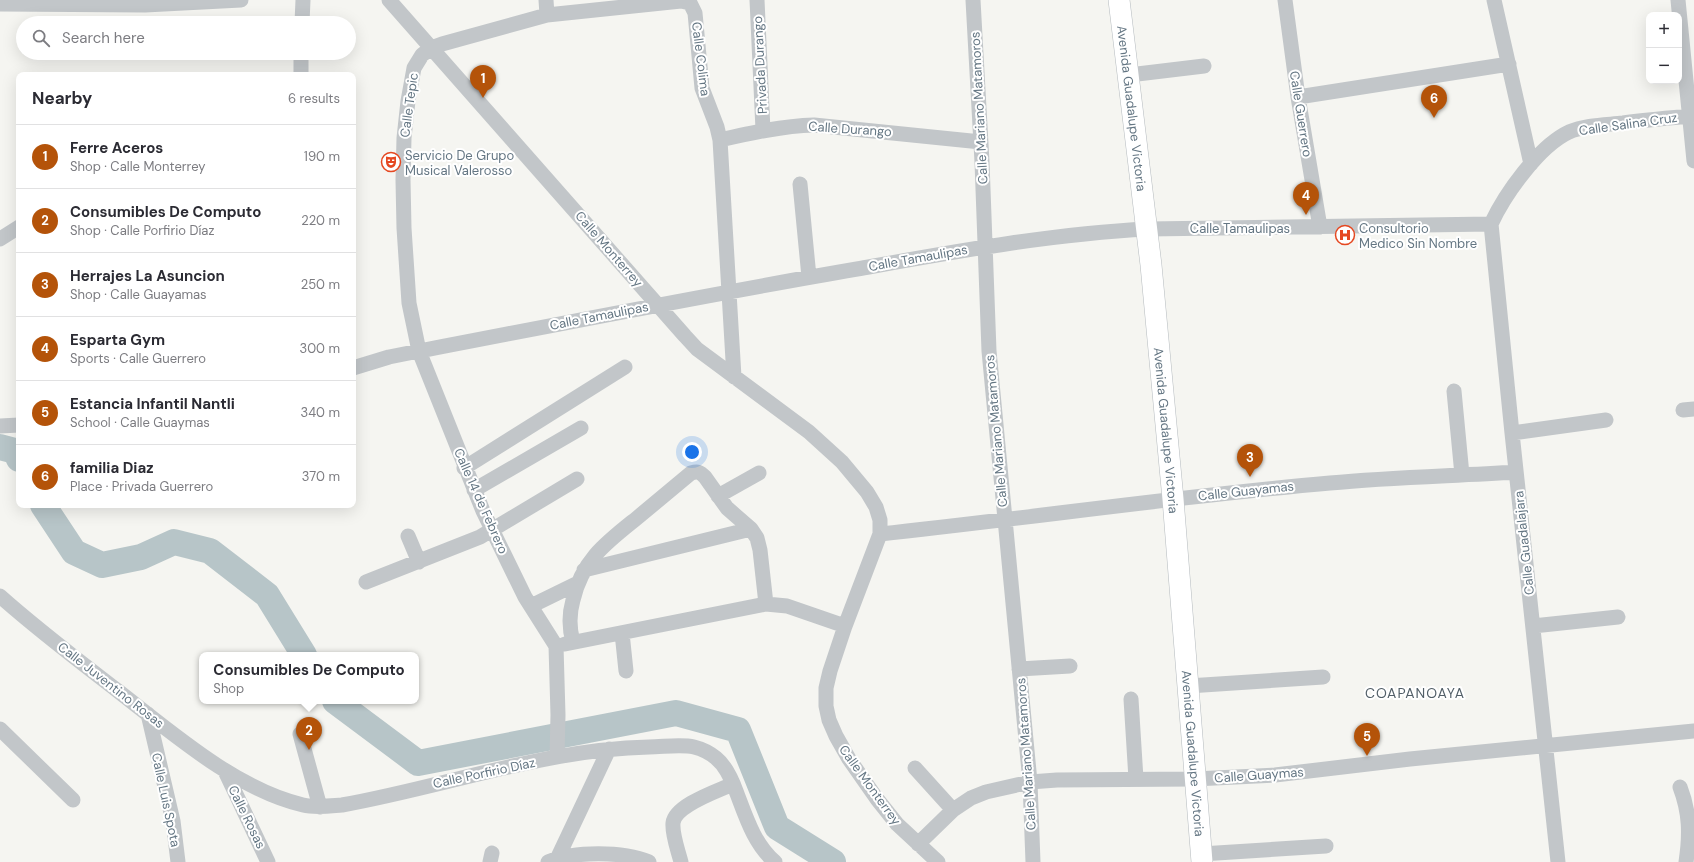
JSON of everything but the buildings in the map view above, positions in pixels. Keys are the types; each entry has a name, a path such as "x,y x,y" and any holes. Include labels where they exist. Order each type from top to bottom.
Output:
{"main road":[{"name":"Avenida Guadalupe Victoria","path":"1119,0 1148,229 1173,499 1201,858"}],"street":[{"path":"0,4 145,5 240,0"},
{"path":"302,16 303,0"},
{"name":"Calle Monterrey","path":"389,0 656,305 698,349 809,432 842,462 868,492 876,507 880,520 880,534 845,626 830,671 826,688 826,706 829,720 836,736 849,759 873,793 897,824 938,862"},
{"path":"431,48 547,15 546,0"},
{"name":"Privada Durango","path":"757,0 763,130"},
{"name":"Calle Mariano Matamoros","path":"973,0 981,142 989,351 1030,782 1033,862"},
{"name":"Calle Guerrero","path":"1285,0 1298,97 1320,227"},
{"path":"1494,0 1531,164"},
{"path":"1678,0 1694,161"},
{"name":"Calle Colima","path":"547,15 681,2 690,3 695,13 702,88 717,127 720,140 734,377"},
{"name":"Calle Tepic","path":"419,351 409,303 406,271 403,193 404,145 408,101 414,68 422,55 431,48"},
{"path":"300,72 301,60"},
{"path":"1298,97 1508,64"},
{"path":"1129,75 1204,66"},
{"name":"Calle Salina Cruz","path":"1491,224 1503,201 1531,164 1555,141 1568,133 1582,128 1690,116"},
{"name":"Calle Durango","path":"720,140 763,130 814,125 981,142"},
{"path":"800,184 809,277"},
{"name":"Calle Tamaulipas","path":"356,367 390,357 419,351 809,277 985,247 1099,232 1148,229 1491,224"},
{"name":"Calle Guadalajara","path":"1491,224 1558,862"},
{"path":"0,239 16,229"},
{"name":"Calle 14 de Febrero","path":"419,351 464,468 492,530 531,606 556,646"},
{"path":"464,468 625,367"},
{"path":"1454,391 1462,475"},
{"path":"1512,433 1606,420"},
{"path":"0,426 16,425"},
{"path":"474,490 581,428"},
{"path":"574,642 571,629 570,610 576,584 594,555 609,540 691,473 696,471 700,472 727,508 751,529 757,538 760,550 766,604"},
{"name":"Calle Guayamas","path":"880,534 1004,521 1173,499 1332,483 1516,472"},
{"path":"718,496 759,473"},
{"path":"366,582 467,543 492,530 577,479"},
{"path":"584,570 751,529"},
{"path":"408,536 419,562"},
{"path":"531,606 576,584"},
{"path":"557,757 558,715 556,646 766,604 786,606 845,626"},
{"name":"Calle Juventino Rosas","path":"4,605 225,771"},
{"path":"1533,626 1618,617"},
{"path":"622,633 626,671"},
{"path":"1019,669 1070,666"},
{"path":"1188,686 1323,677"},
{"path":"1131,699 1136,779"},
{"name":"Calle Luis Spota","path":"148,714 173,821 178,862"},
{"path":"0,729 73,800"},
{"name":"Calle Guaymas","path":"918,844 954,810 971,798 986,792 1030,782 1057,780 1194,779 1274,775 1418,758 1694,731"},
{"path":"300,734 320,807"},
{"name":"Calle Porfirio Díaz","path":"225,771 264,791 287,800 304,805 320,807 364,801 557,757 609,749 693,747 707,752 717,758 724,766 733,784 750,828 766,854 775,862"},
{"path":"553,860 609,749"},
{"path":"915,768 954,810"},
{"name":"Calle Rosas","path":"225,771 268,862"},
{"path":"681,862 673,824 679,810 733,784"},
{"path":"1680,787 1686,802 1689,819 1690,834 1686,862"},
{"path":"1201,858 1326,846"},
{"path":"553,860 614,854 649,862"}],"waterway":[{"path":"0,447 15,451 16,453"},
{"path":"45,508 74,552 102,565 141,557 174,542 210,551 267,595 302,652"},
{"path":"339,704 418,763 676,713 738,730 777,827 833,862"}],"place":[{"name":"Ferre Aceros","path":"483,98"},
{"name":"familia Diaz","path":"1434,118"},
{"name":"Servicio De Grupo Musical Valerosso","path":"391,162"},
{"name":"Esparta Gym","path":"1306,215"},
{"name":"Consultorio Medico Sin Nombre","path":"1345,235"},
{"name":"Herrajes La Asuncion","path":"1250,477"},
{"name":"Consumibles De Computo","path":"309,750"},
{"name":"Estancia Infantil Nantli","path":"1367,756"}],"district":[{"name":"COAPANOAYA","path":"1415,693"}]}
